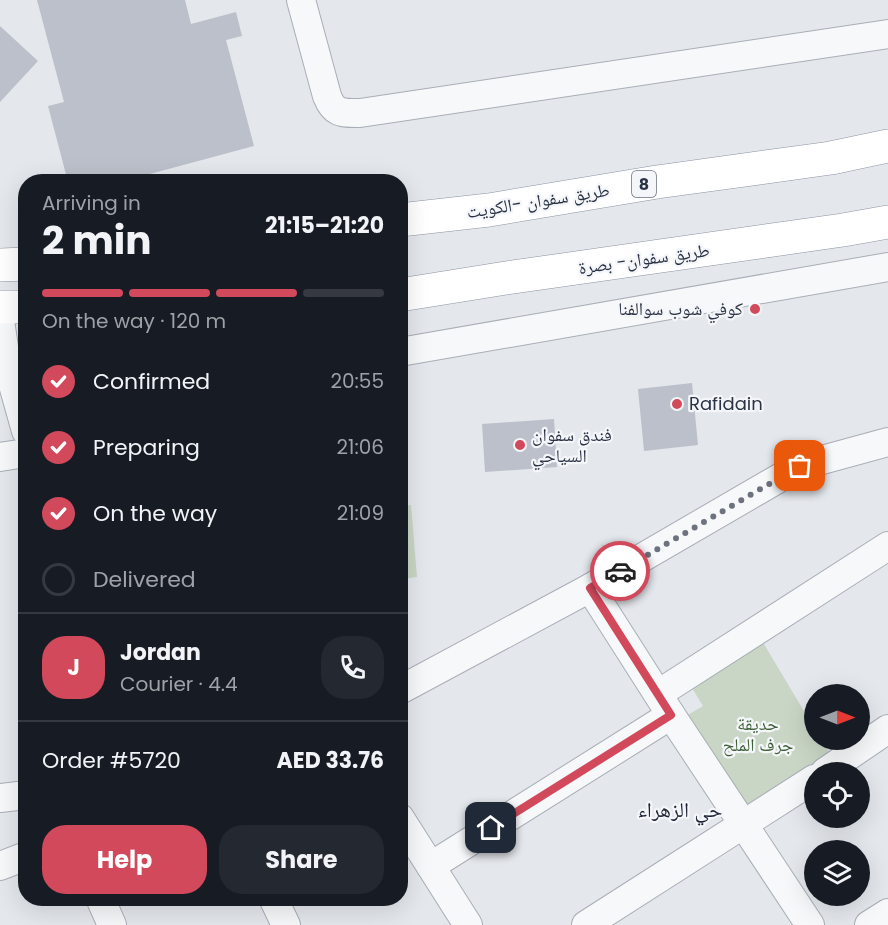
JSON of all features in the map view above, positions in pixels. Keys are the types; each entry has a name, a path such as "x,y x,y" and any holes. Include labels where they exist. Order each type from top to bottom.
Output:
{"highway":[{"name":"طريق سفوان -الكويت","path":"408,219 489,210 657,182 831,158 888,146"},
{"name":"طريق سفوان- بصرة","path":"408,294 888,222"},
{"path":"0,265 18,264"},
{"path":"0,307 18,307"}],"street":[{"path":"301,0 327,96 332,106 350,113 888,34"},
{"path":"408,351 888,267"},
{"path":"0,321 16,360"},
{"path":"408,686 590,588 800,466 888,442"},
{"path":"0,457 18,454"},
{"path":"431,866 888,546"},
{"path":"590,588 810,925"},
{"path":"840,762 888,729"},
{"path":"586,925 804,786"},
{"path":"0,798 18,796"},
{"path":"408,830 468,925"},
{"path":"0,866 18,859"},
{"path":"104,906 112,925"},
{"path":"277,906 286,925"},
{"path":"869,925 888,913"}],"green space":[{"path":"408,505 411,505 417,577 408,578"},
{"name":"حديقة جرف الملح","path":"761,639 804,711 804,750 828,750 831,755 820,762 804,762 804,772 743,810 686,716 703,706 689,683"}],"building":[{"path":"37,0 185,0 191,24 236,12 242,36 226,40 254,146 150,174 66,174 48,106 64,102"},
{"path":"0,26 38,61 0,102"},
{"path":"692,383 698,445 644,451 638,389"},
{"name":"فندق سفوان السياحي","path":"554,419 557,467 485,472 482,424"}],"way so far":[{"path":"620,571 800,466"}],"place":[{"name":"كوفي شوب سوالفنا","path":"755,309"},
{"name":"Rafidain","path":"677,404"},
{"name":"فندق سفوان السياحي","path":"520,445"}],"district":[{"name":"حي الزهراء","path":"680,810"}],"route":[{"path":"491,828 671,715 590,588 620,571"}]}
